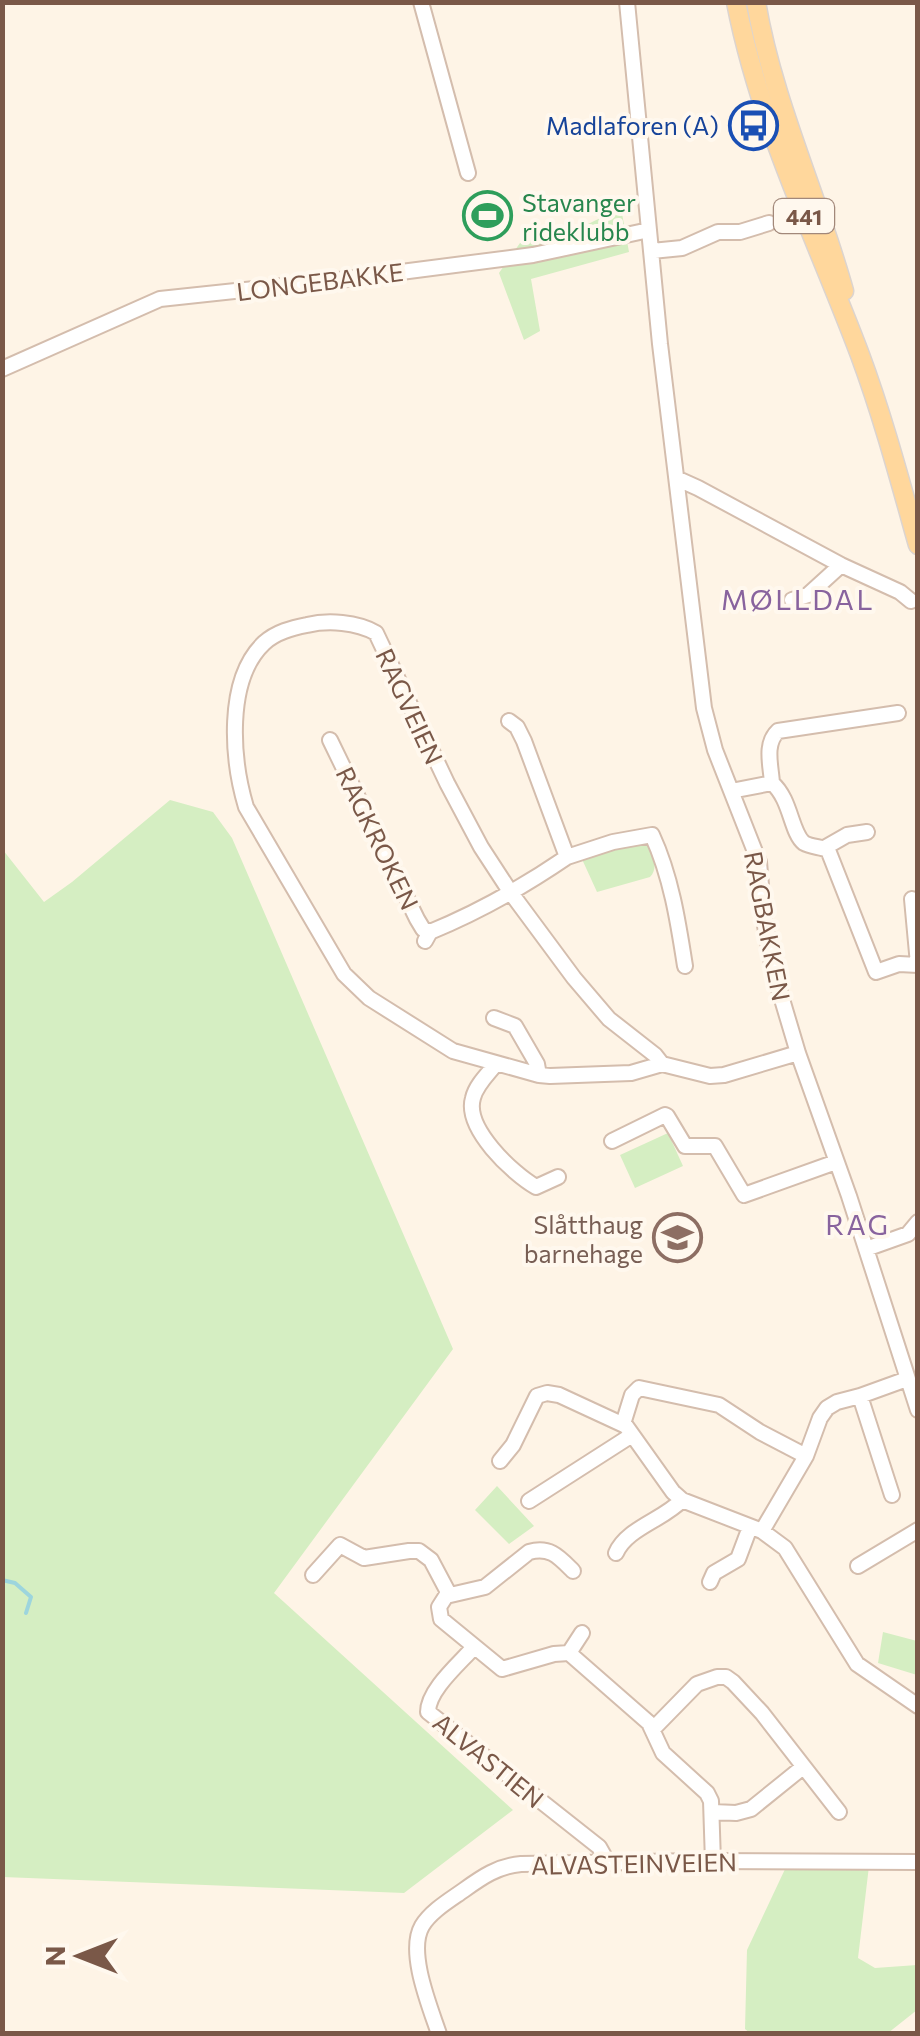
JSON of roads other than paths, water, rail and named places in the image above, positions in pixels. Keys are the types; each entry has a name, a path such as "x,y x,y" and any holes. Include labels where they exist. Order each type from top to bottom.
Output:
{"main road":[{"name":"441","path":"736,2 753,76 778,150 860,354"},
{"name":"441","path":"756,2 775,83 833,253 918,545"}],"street":[{"path":"421,2 468,173"},
{"name":"RAGBAKKEN","path":"627,2 704,708 714,750 759,862 773,969 798,1054 918,1410"},
{"path":"652,251 682,248 718,232 740,232 769,223"},
{"name":"LONGEBAKKE","path":"2,369 160,299 534,255 649,230"},
{"path":"678,480 911,601"},
{"path":"792,600 808,594 841,565"},
{"name":"RAGVEIEN","path":"662,1064 631,1073 539,1076 453,1051 355,986 344,974 246,807 238,776 238,698 246,670 266,641 317,622 350,625 376,634 446,783 511,893 602,1011 662,1064 710,1076 724,1075 798,1054"},
{"path":"867,832 847,835 826,847 810,845 800,838 782,792 772,783 769,744 778,730 898,712"},
{"path":"509,721 524,741 566,856"},
{"name":"RAGKROKEN","path":"330,740 428,937 511,893 566,856 652,835 664,861 684,966"},
{"path":"732,791 772,783"},
{"path":"826,847 876,972 899,964 918,965 912,899"},
{"path":"494,1018 515,1026 537,1064 539,1076"},
{"path":"496,1064 476,1089 471,1103 488,1144 512,1171 536,1187 558,1177"},
{"path":"612,1141 667,1116 685,1146 715,1146 744,1195 836,1162"},
{"path":"866,1249 908,1234 918,1222"},
{"path":"710,1582 714,1573 738,1558 806,1456 827,1408 907,1378"},
{"path":"528,1501 627,1429 632,1395 639,1388 719,1404 806,1456"},
{"path":"500,1461 513,1445 532,1403 548,1393 627,1429 672,1492 682,1500 756,1529 785,1548 857,1664 918,1706"},
{"path":"860,1396 892,1495"},
{"path":"616,1554 624,1540 682,1500"},
{"path":"858,1566 918,1530"},
{"path":"313,1575 340,1545 364,1558 414,1550 431,1560 450,1594"},
{"path":"573,1570 550,1551 534,1550 484,1587 450,1594 441,1602 441,1619 502,1669 568,1653 649,1723 663,1754 712,1801 713,1862"},
{"path":"568,1653 582,1634"},
{"name":"ALVASTIEN","path":"474,1647 434,1692 427,1706 430,1715 599,1847 608,1862"},
{"path":"653,1729 697,1684 726,1677 749,1698 839,1812"},
{"path":"713,1812 736,1813 752,1808 803,1768"},
{"name":"ALVASTEINVEIEN","path":"439,2034 421,1978 418,1958 422,1925 477,1880 502,1867 608,1862 918,1862"}],"waterway":[{"path":"2,1580 15,1583 31,1597 26,1613"}],"place":[{"name":"Madlaforen (A)","path":"754,125"},
{"name":"Stavanger rideklubb","path":"487,216"},
{"name":"Slåtthaug barnehage","path":"678,1238"}],"district":[{"name":"MØLLDAL","path":"798,599"},
{"name":"RAG","path":"858,1224"}]}
